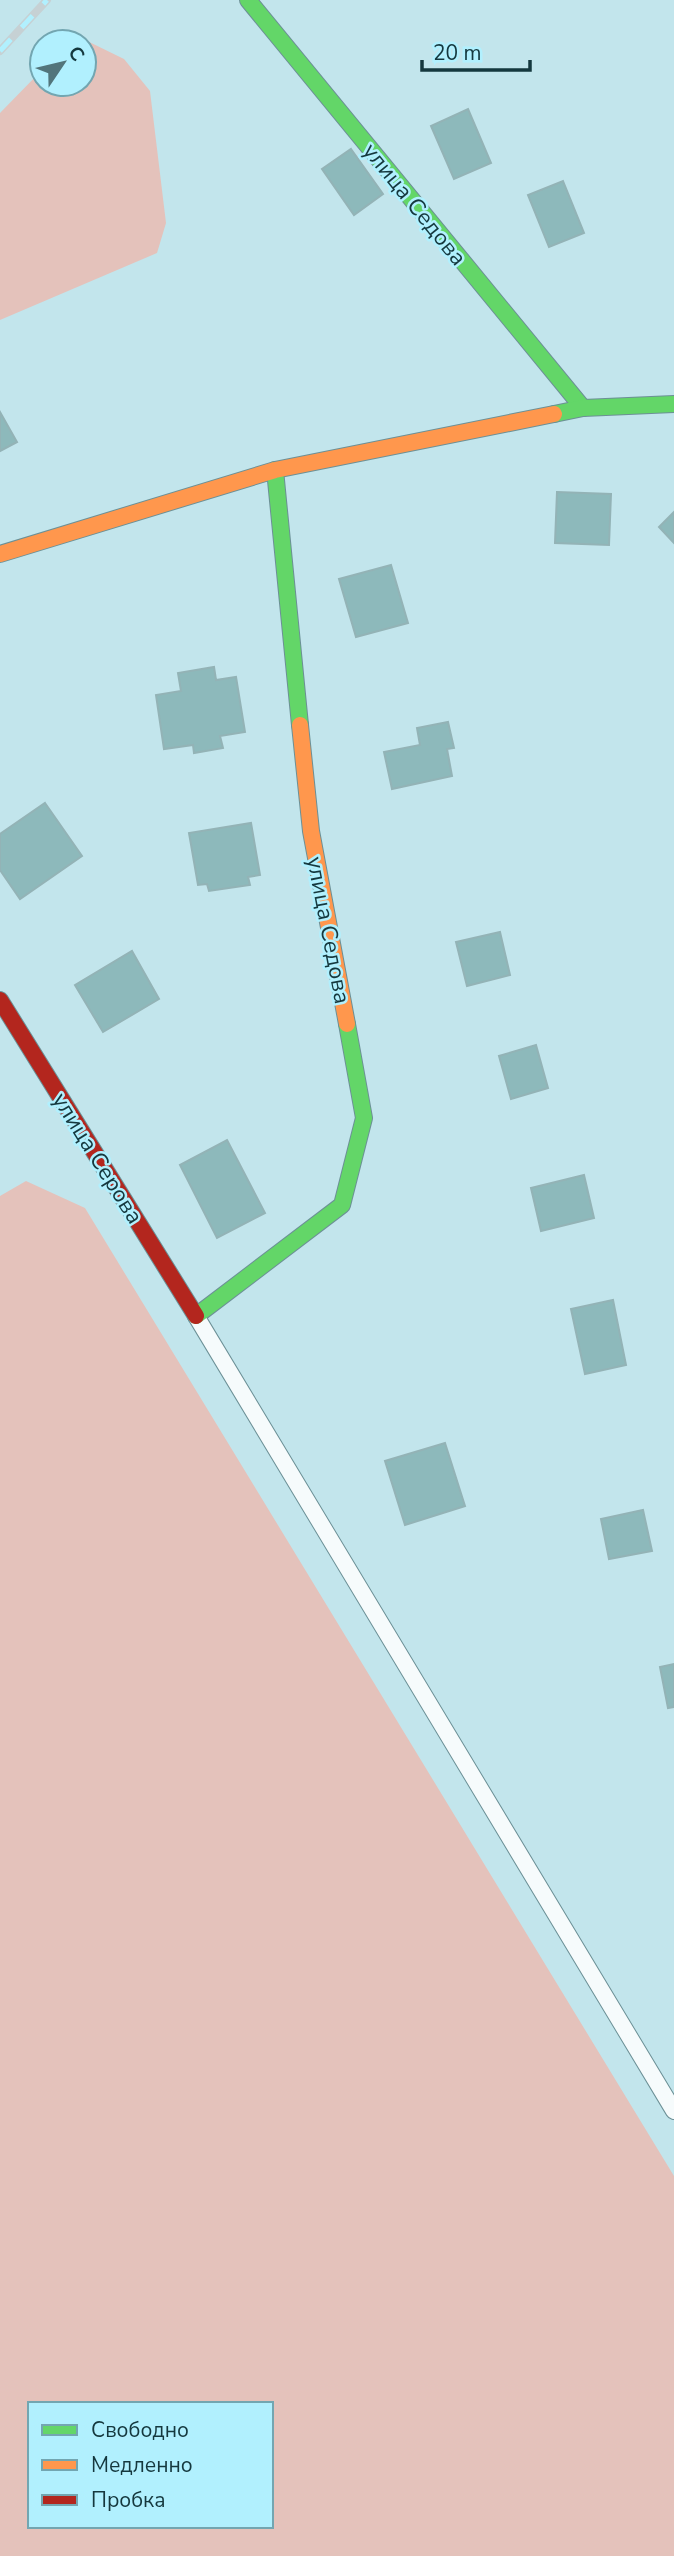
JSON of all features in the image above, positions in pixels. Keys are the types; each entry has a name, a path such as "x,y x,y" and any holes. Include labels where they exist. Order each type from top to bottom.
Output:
{"street":[{"name":"улица Седова","path":"248,0 583,408"},
{"path":"0,554 275,470 583,408 674,404"},
{"name":"улица Седова","path":"196,1316 342,1205 364,1118 311,831 275,470"},
{"name":"улица Серова","path":"0,1000 196,1316"}],"lane":[{"path":"196,1316 674,2111"}],"shaded area":[{"path":"98,46 124,59 150,91 166,223 157,253 0,320 0,113 28,84 28,98 98,98"},
{"path":"26,1181 85,1208 674,2176 674,2556 0,2556 0,1196"}],"building":[{"path":"468,109 491,163 454,179 431,126"},
{"path":"351,149 383,194 354,215 322,169"},
{"path":"563,181 584,233 549,247 528,195"},
{"path":"0,412 17,442 0,451"},
{"path":"557,492 611,494 609,545 555,543"},
{"path":"674,512 674,543 659,527"},
{"path":"391,565 408,623 356,637 339,579"},
{"path":"214,667 216,680 236,677 245,732 220,736 223,748 194,753 193,745 164,749 156,695 181,691 178,673"},
{"path":"448,722 454,748 447,749 452,776 392,789 384,752 420,745 417,728"},
{"path":"45,803 82,856 20,899 0,870 0,834"},
{"path":"251,823 260,875 248,877 250,885 209,891 207,884 198,885 189,833"},
{"path":"500,932 510,975 467,986 456,942"},
{"path":"132,951 159,999 103,1032 75,985"},
{"path":"536,1045 548,1088 511,1099 499,1056"},
{"path":"227,1140 265,1213 217,1238 180,1165"},
{"path":"584,1175 594,1218 541,1231 531,1188"},
{"path":"613,1300 626,1365 585,1374 571,1309"},
{"path":"445,1443 465,1506 405,1525 385,1461"},
{"path":"643,1510 652,1551 609,1559 601,1519"},
{"path":"674,1664 674,1707 668,1708 660,1667"}],"railway":[{"path":"0,51 47,0"}],"traffic: fast":[{"path":"248,0 583,408"},
{"path":"554,414 583,408 674,404"},
{"path":"275,470 300,725"},
{"path":"196,1316 342,1205 364,1118 347,1024"}],"traffic: slow":[{"path":"0,554 275,470 554,414"},
{"path":"300,725 311,831 347,1024"}],"traffic: jam":[{"path":"0,1000 196,1316"}]}
